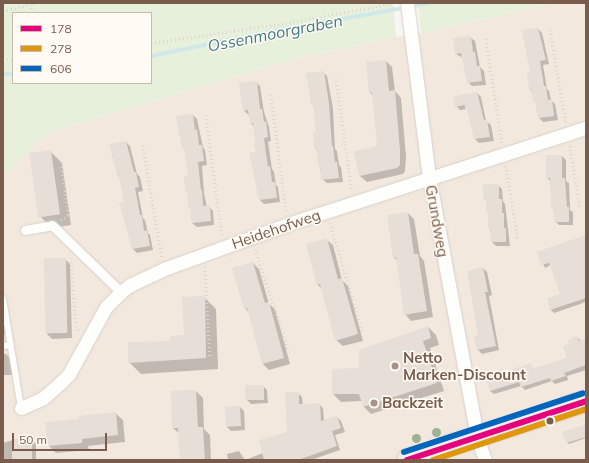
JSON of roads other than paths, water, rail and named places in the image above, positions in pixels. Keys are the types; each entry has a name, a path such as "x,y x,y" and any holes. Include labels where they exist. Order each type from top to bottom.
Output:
{"main road":[{"path":"407,460 586,401"}],"street":[{"name":"Grundweg","path":"407,3 429,178 477,438 485,460"},
{"name":"Heidehofweg","path":"21,408 43,398 69,374 106,307 121,292 164,269 353,202 586,128"},
{"path":"25,230 52,225 121,292"}],"lane":[{"path":"3,299 21,408"},
{"path":"3,346 11,345"}],"waterway":[{"name":"Ossenmoorgraben","path":"416,5 428,3"},
{"name":"Ossenmoorgraben","path":"152,56 294,27 398,9"},
{"name":"Ossenmoorgraben","path":"3,74 12,74"}],"place":[{"name":"Netto Marken-Discount","path":"395,366"},
{"name":"Backzeit","path":"374,403"}]}
